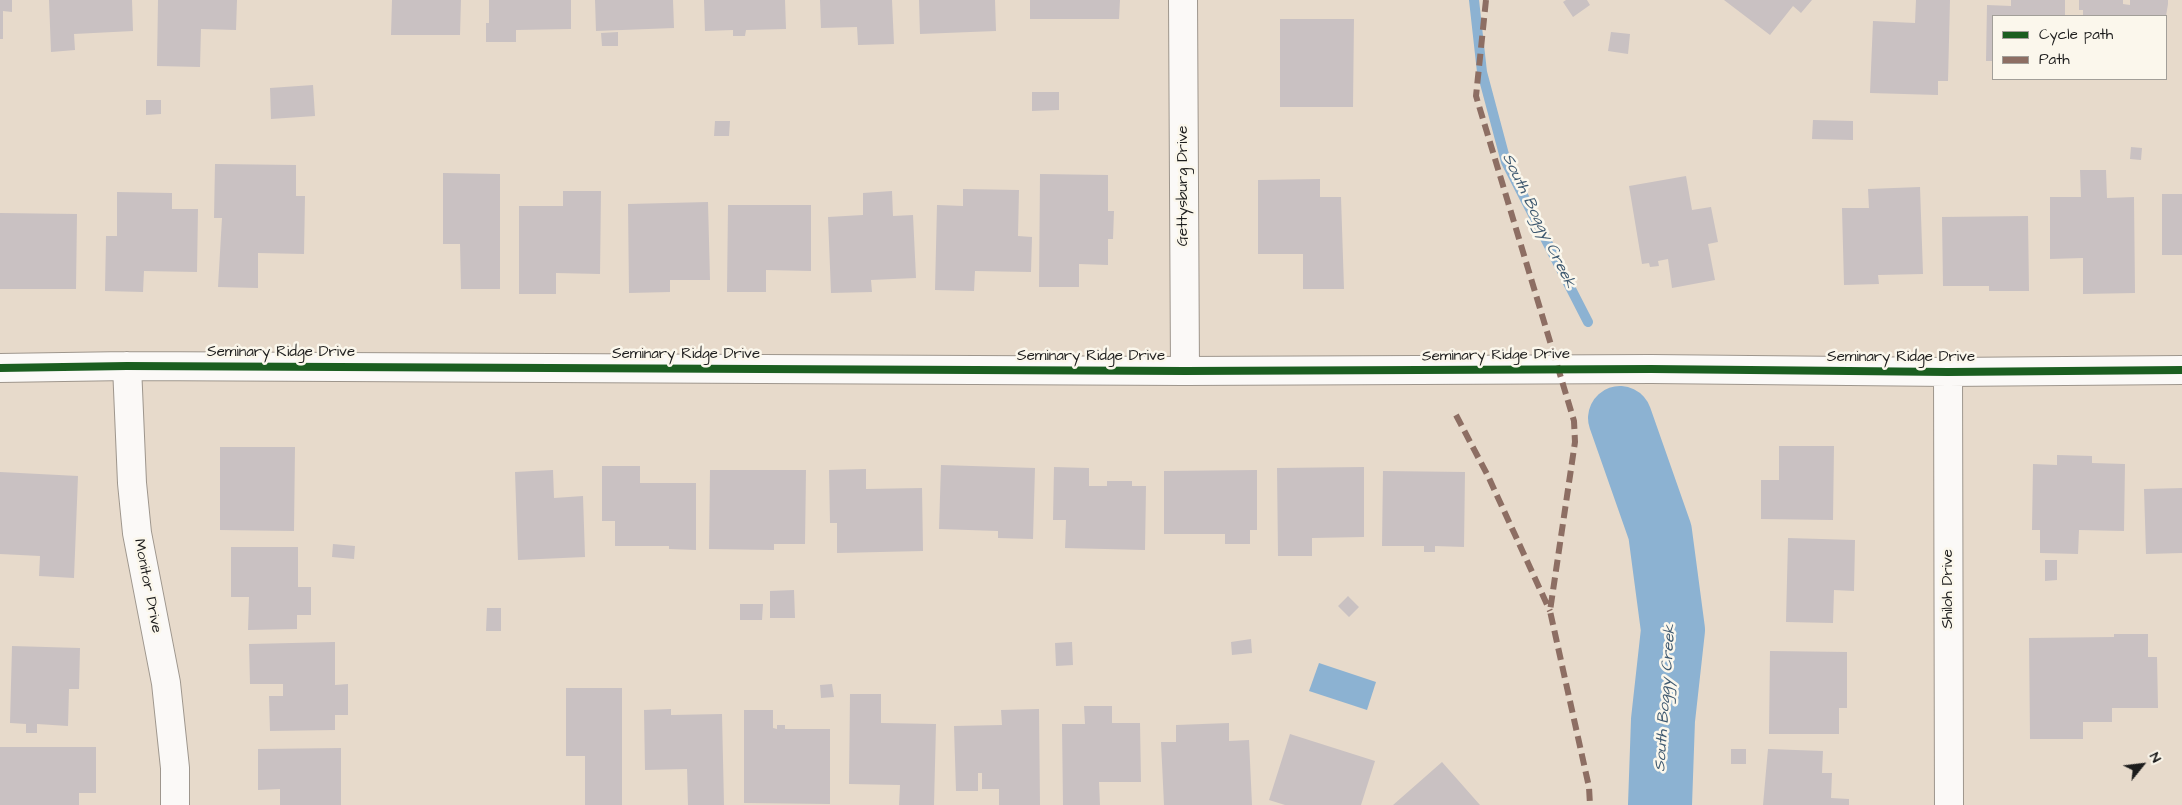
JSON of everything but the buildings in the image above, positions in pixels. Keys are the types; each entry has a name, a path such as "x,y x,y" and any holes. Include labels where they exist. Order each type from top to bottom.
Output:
{"street":[{"name":"Gettysburg Drive","path":"1183,0 1184,371"},
{"name":"Seminary Ridge Drive","path":"0,368 126,366 1184,371 1651,369 1948,372 2182,370"},
{"name":"Monitor Drive","path":"126,366 132,483 137,533 166,683 175,768 175,805"},
{"name":"Shiloh Drive","path":"1948,372 1949,805"}],"water":[{"path":"1319,663 1376,682 1367,710 1309,691"}],"waterway":[{"name":"South Boggy Creek","path":"1474,0 1482,72 1506,162 1588,322"},
{"name":"South Boggy Creek","path":"1620,418 1660,532 1673,630 1663,720 1660,805"}],"marked path":[{"path":"1486,0 1476,96 1574,421 1575,442 1550,611 1589,787 1590,805"},
{"path":"1456,415 1488,476 1550,611"}],"cycle path":[{"path":"0,368 127,366 1185,371 1651,369 1948,372 2182,370"}]}
